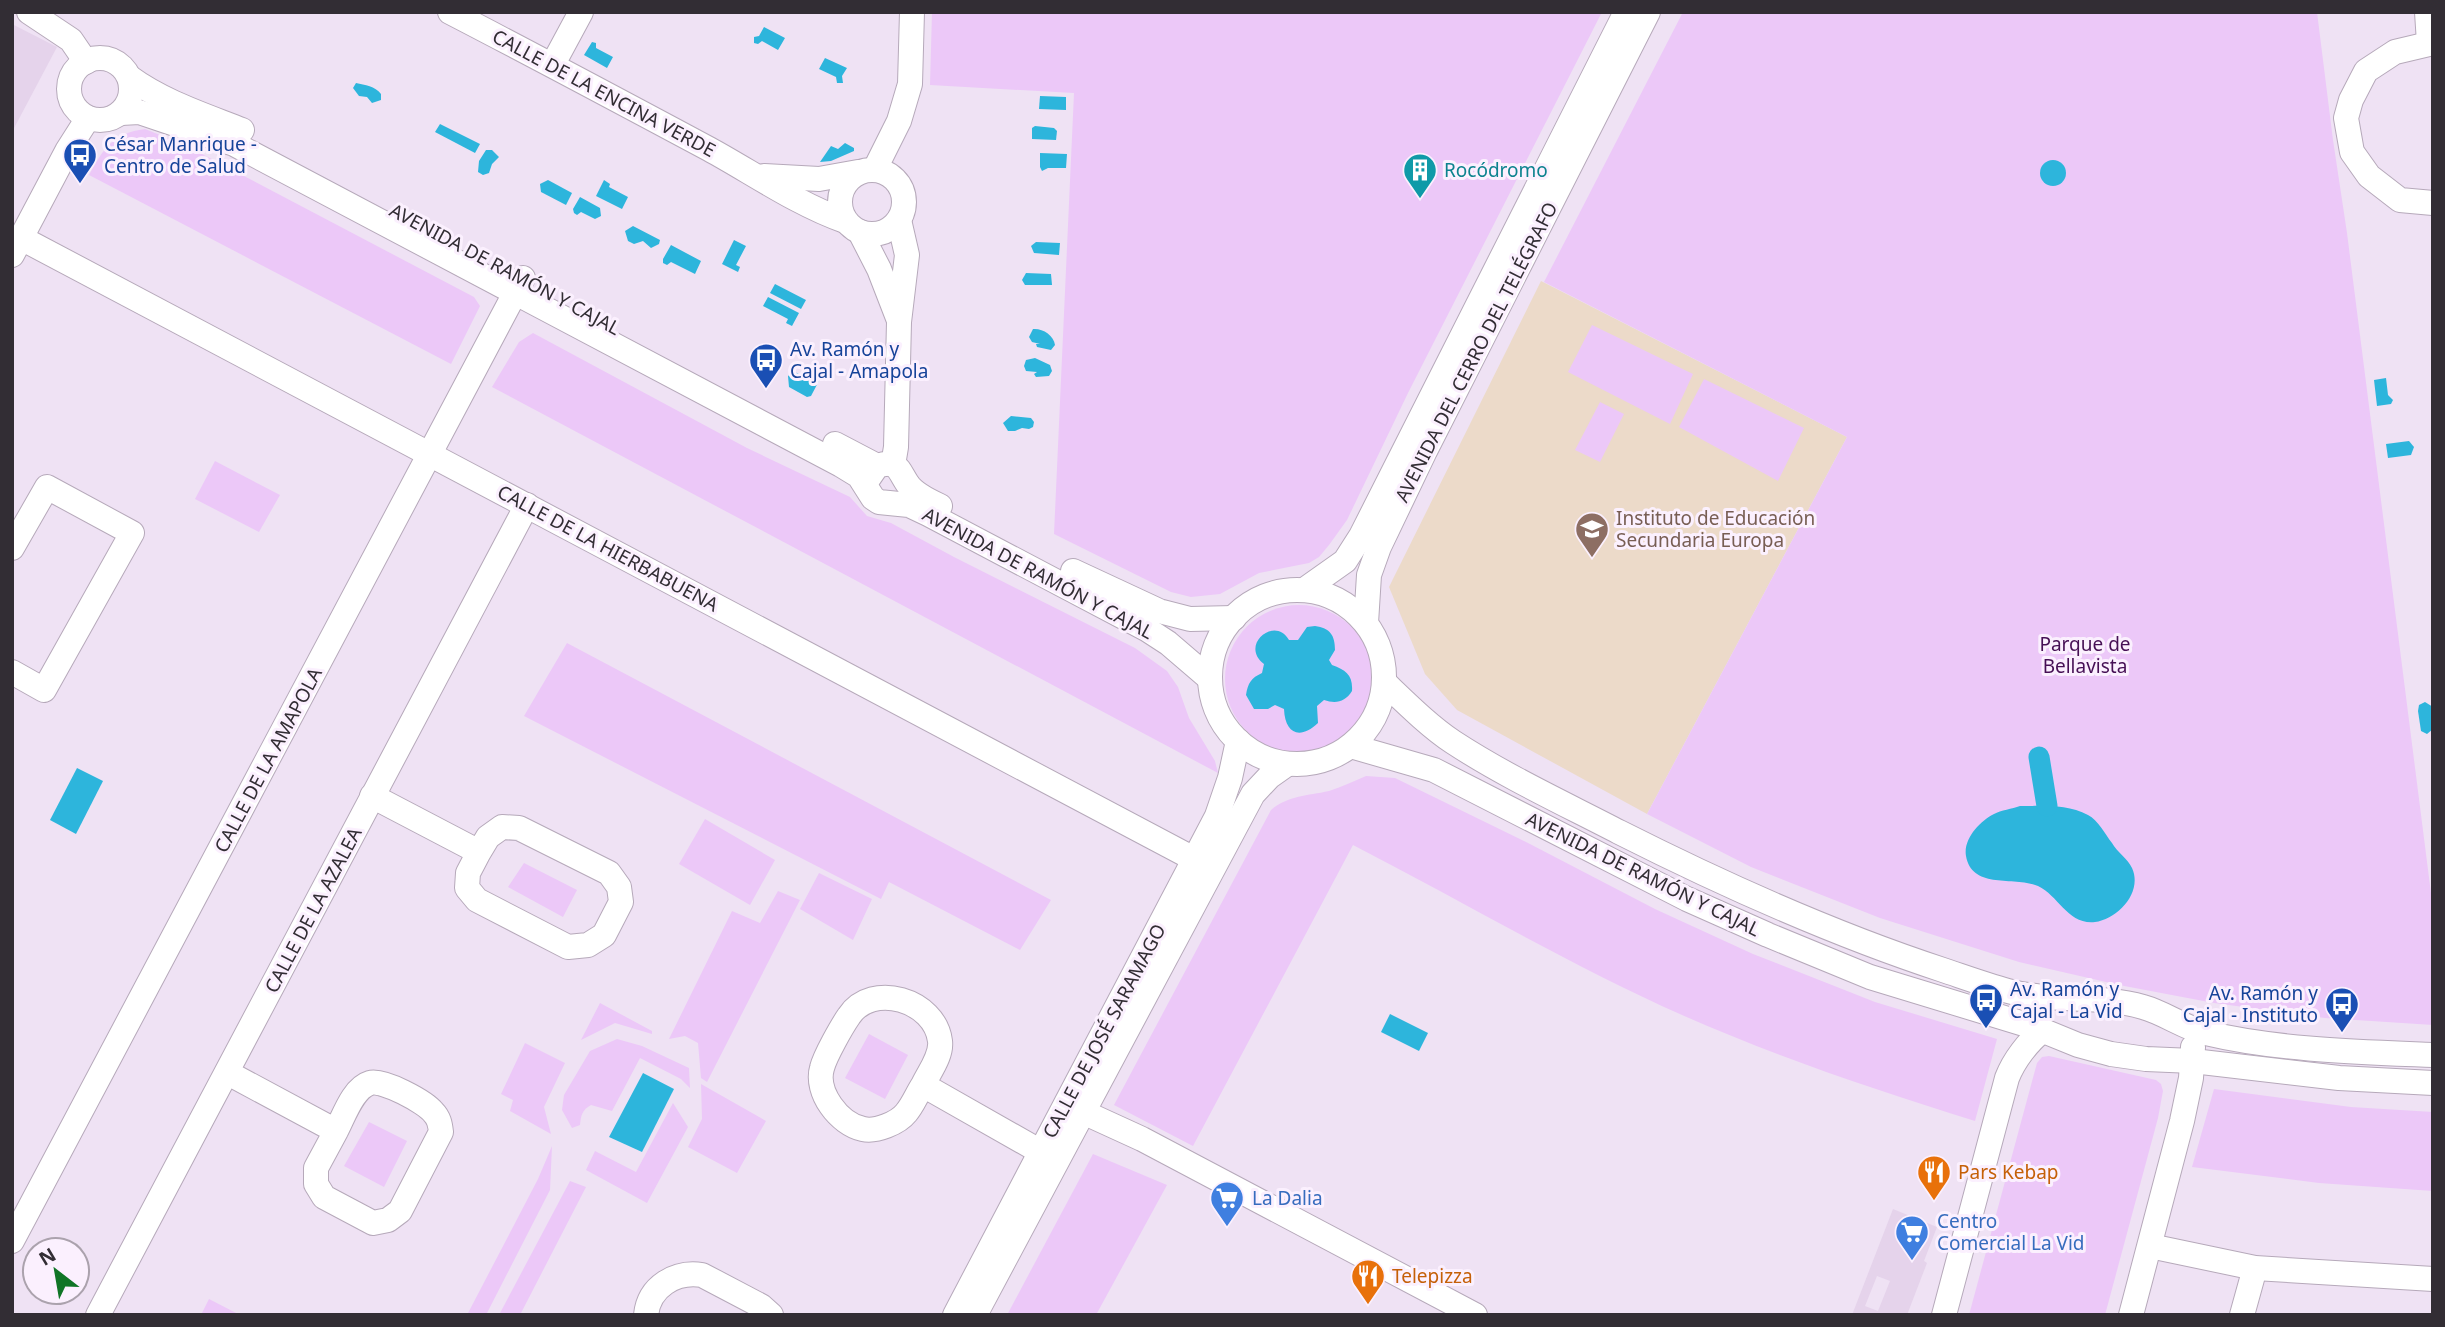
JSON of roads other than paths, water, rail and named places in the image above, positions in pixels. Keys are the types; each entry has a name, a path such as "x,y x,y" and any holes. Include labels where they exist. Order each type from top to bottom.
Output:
{"street":[{"path":"29,12 71,40 86,62"},
{"name":"CALLE DE LA ENCINA VERDE","path":"450,12 553,64 852,226"},
{"path":"553,64 580,12"},
{"path":"866,171 899,121 910,84 912,12"},
{"name":"AVENIDA DEL CERRO DEL TELÉGRAFO","path":"1304,590 1345,561 1361,536 1626,12"},
{"name":"AVENIDA DEL CERRO DEL TELÉGRAFO","path":"1366,623 1369,575 1379,547 1648,12"},
{"path":"2427,12 2431,43 2395,52 2366,71 2351,100 2346,118 2352,152 2369,176 2400,200 2433,203"},
{"path":"106,59 116,62 129,77 131,96 121,113 105,120 88,118 74,107 69,90 74,74 86,62 106,59"},
{"name":"AVENIDA DE RAMÓN Y CAJAL","path":"129,77 145,89 172,102 242,130 859,476 887,480 1159,611 1190,619 1234,618"},
{"name":"AVENIDA DE RAMÓN Y CAJAL","path":"121,113 139,112 234,144 519,285"},
{"path":"17,246 67,151 88,118"},
{"path":"852,226 874,234 888,230 899,220 904,210 904,198 895,178 886,172 866,171 849,179 839,199 840,210 879,269 899,322"},
{"name":"CALLE DE LA ENCINA VERDE","path":"757,175 819,179 866,171"},
{"path":"887,480 897,447 899,322 907,256 899,220"},
{"name":"CALLE DE LA HIERBABUENA","path":"17,246 527,505 1194,859"},
{"name":"CALLE DE LA AMAPOLA","path":"12,1241 519,285"},
{"name":"AVENIDA DE RAMÓN Y CAJAL","path":"887,480 909,505 1148,630 1210,679"},
{"path":"12,548 47,486 132,533 44,690 12,672"},
{"name":"CALLE DE LA AZALEA","path":"98,1315 527,505"},
{"path":"1304,590 1329,596 1349,607 1366,623 1380,652 1384,682 1376,715 1354,747 1311,763 1286,765 1253,752 1238,741 1218,713 1210,679 1213,657 1221,636 1234,618 1249,605 1266,596 1304,590"},
{"name":"AVENIDA DE RAMÓN Y CAJAL","path":"1384,682 1452,741 1508,774 1698,872 1782,910 1882,950 2009,992 2065,999 2102,999 2144,1007 2191,1029"},
{"name":"CALLE DE JOSÉ SARAMAGO","path":"955,1315 1217,816 1230,778 1238,741"},
{"name":"AVENIDA DE RAMÓN Y CAJAL","path":"1354,747 1434,770 1687,899 1870,977 2111,1054 2181,1060"},
{"name":"CALLE DE JOSÉ SARAMAGO","path":"975,1315 1253,794 1286,765"},
{"path":"372,796 479,852"},
{"path":"502,827 519,828 609,873 619,887 621,902 604,935 588,945 568,947 477,900 467,888 468,873 479,852 488,837 502,827"},
{"path":"880,998 896,998 913,1003 926,1015 940,1041 938,1055 923,1085 906,1114 878,1129 863,1129 842,1117 827,1100 821,1069 850,1013 880,998"},
{"path":"1944,1315 2010,1069 2033,1038 2048,1032 2054,1006 2065,999"},
{"path":"2181,1060 2194,1045 2191,1029 2250,1041 2343,1051 2433,1055"},
{"path":"2181,1060 2339,1078 2433,1083"},
{"path":"2131,1315 2192,1078 2181,1060"},
{"path":"228,1073 336,1131"},
{"path":"371,1082 385,1083 431,1109 439,1119 441,1132 400,1211 388,1220 373,1223 324,1197 316,1184 316,1168 336,1131 358,1090 371,1082"},
{"path":"923,1085 1041,1152"},
{"path":"1083,1112 1142,1139 1475,1315"},
{"path":"2150,1246 2255,1268 2433,1279"},
{"path":"2242,1315 2255,1268"},
{"path":"646,1315 652,1295 664,1283 678,1275 691,1274 702,1275 714,1281 761,1306 771,1315"}],"water":[{"path":"764,27 785,38 778,50 762,41 754,43 754,37 759,36"},
{"path":"592,42 596,43 596,48 613,57 607,68 584,55"},
{"path":"825,58 847,68 842,76 843,83 837,83 836,77 819,69"},
{"path":"356,83 376,89 381,94 381,100 372,103 367,97 359,96 353,88"},
{"path":"1040,96 1066,97 1066,110 1039,109"},
{"path":"440,124 480,144 475,153 435,132"},
{"path":"1032,128 1054,128 1057,131 1056,140 1032,139"},
{"path":"845,143 854,148 854,151 831,161 820,162 831,146 838,149"},
{"path":"486,150 492,150 499,157 492,164 489,173 483,175 478,172 479,161"},
{"path":"1040,153 1067,154 1066,168 1048,168 1042,171"},
{"path":"2053,160 2062,164 2066,173 2062,182 2053,186 2044,182 2040,173 2044,164"},
{"path":"548,180 572,193 566,205 541,192 540,184"},
{"path":"604,180 610,184 609,187 628,197 622,209 596,196"},
{"path":"580,197 600,208 601,216 595,219 581,212 577,215 574,213 573,209"},
{"path":"633,226 660,240 659,244 651,248 643,241 634,244 628,241 625,231"},
{"path":"734,240 746,246 736,265 740,267 738,272 722,264"},
{"path":"1036,242 1060,243 1059,255 1034,253 1031,246"},
{"path":"671,245 701,261 695,274 671,262 667,265 663,263"},
{"path":"1026,273 1051,274 1052,285 1025,285 1022,280"},
{"path":"775,284 806,300 801,309 770,293"},
{"path":"768,297 799,313 792,326 786,323 788,319 763,306"},
{"path":"1033,329 1050,335 1055,345 1051,350 1037,347 1036,344 1040,344 1032,342 1029,337"},
{"path":"1035,358 1050,365 1052,371 1049,376 1036,377 1034,374 1037,372 1026,371 1026,360"},
{"path":"794,372 806,380 810,380 813,375 820,379 811,396 807,397 789,387 788,376"},
{"path":"2386,378 2388,395 2393,400 2391,404 2377,406 2374,380"},
{"path":"1011,416 1031,418 1033,427 1008,431 1003,423"},
{"path":"2409,441 2414,447 2411,455 2388,458 2386,444"},
{"path":"1307,627 1324,628 1333,636 1335,650 1329,660 1332,665 1348,674 1352,691 1340,701 1324,700 1317,706 1318,723 1300,733 1290,729 1284,709 1275,705 1268,709 1254,709 1246,695 1251,681 1262,673 1264,664 1255,649 1262,636 1276,631 1283,633 1289,640 1298,640"},
{"path":"2425,702 2433,707 2433,729 2427,734 2421,731 2418,711 2419,705"},
{"path":"77,768 103,781 76,834 50,820"},
{"path":"2020,806 2063,807 2080,811 2095,820 2130,865 2135,877 2131,895 2120,910 2104,920 2086,922 2071,915 2038,886 1985,878 1970,867 1966,856 1967,843 1978,826 2000,811"},
{"path":"1390,1014 1428,1033 1419,1051 1381,1032"},
{"path":"643,1073 674,1089 642,1152 609,1137"}],"waterway":[{"path":"2039,757 2047,806"}],"place":[{"name":"César Manrique - Centro de Salud","path":"80,185"},
{"name":"Rocódromo","path":"1420,200"},
{"name":"Av. Ramón y Cajal - Amapola","path":"766,390"},
{"name":"Instituto de Educación Secundaria Europa","path":"1592,559"},
{"name":"Av. Ramón y Cajal - La Vid","path":"1986,1030"},
{"name":"Av. Ramón y Cajal - Instituto","path":"2342,1034"},
{"name":"Pars Kebap","path":"1934,1202"},
{"name":"La Dalia","path":"1227,1228"},
{"name":"Centro Comercial La Vid","path":"1912,1262"},
{"name":"Telepizza","path":"1368,1306"}],"park label":[{"name":"Parque de Bellavista","path":"2085,655"}]}
